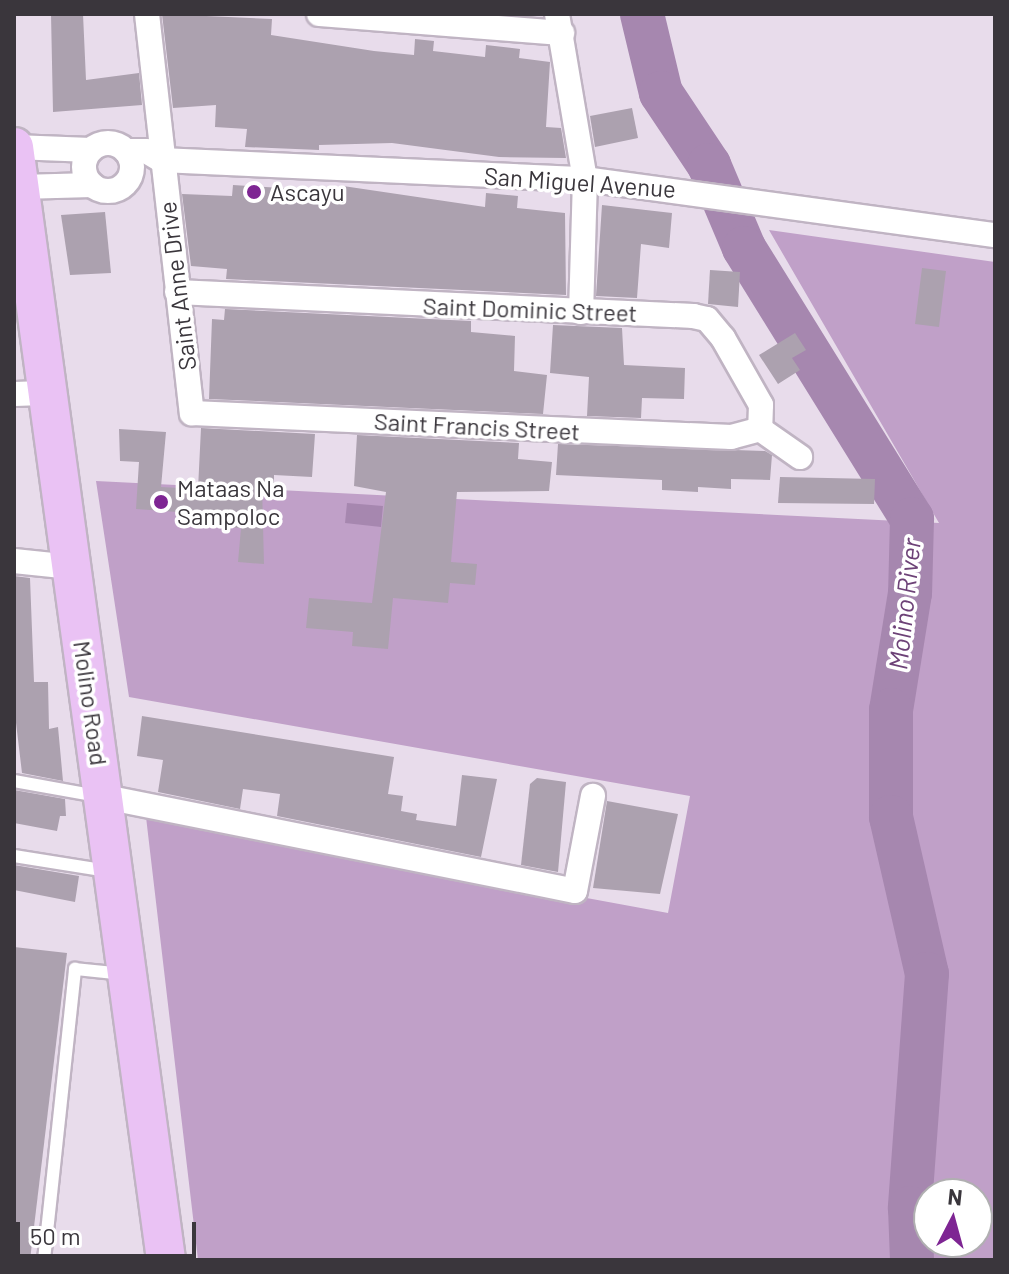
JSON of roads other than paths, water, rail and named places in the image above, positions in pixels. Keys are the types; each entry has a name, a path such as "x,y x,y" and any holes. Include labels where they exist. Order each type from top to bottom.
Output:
{"main road":[{"name":"Molino Road","path":"14,147 20,187 32,394 72,567 166,1260"}],"street":[{"name":"Saint Anne Drive","path":"147,14 161,160 192,413"},
{"path":"319,14 559,24 585,179 581,312"},
{"path":"14,147 91,150 105,143 128,163 115,190 92,185 20,187"},
{"path":"91,150 84,164 92,185"},
{"name":"San Miguel Avenue","path":"128,163 146,151 161,160 585,179 778,200 995,235"},
{"name":"Saint Dominic Street","path":"177,292 707,319 761,405 760,429"},
{"name":"Saint Francis Street","path":"192,413 731,437 760,429"},
{"path":"760,429 800,457"},
{"path":"14,561 72,567"},
{"path":"105,797 575,891 593,796"}],"lane":[{"path":"14,781 105,797"},
{"path":"14,856 115,872"},
{"path":"44,1260 75,969 128,975"}],"waterway":[{"name":"Molino River","path":"642,14 661,93 709,165 744,248 912,519 910,593 891,710 891,817 927,974 910,1208 912,1260"}],"place":[{"name":"Ascayu","path":"254,192"},
{"name":"Mataas Na Sampoloc","path":"161,502"}]}
